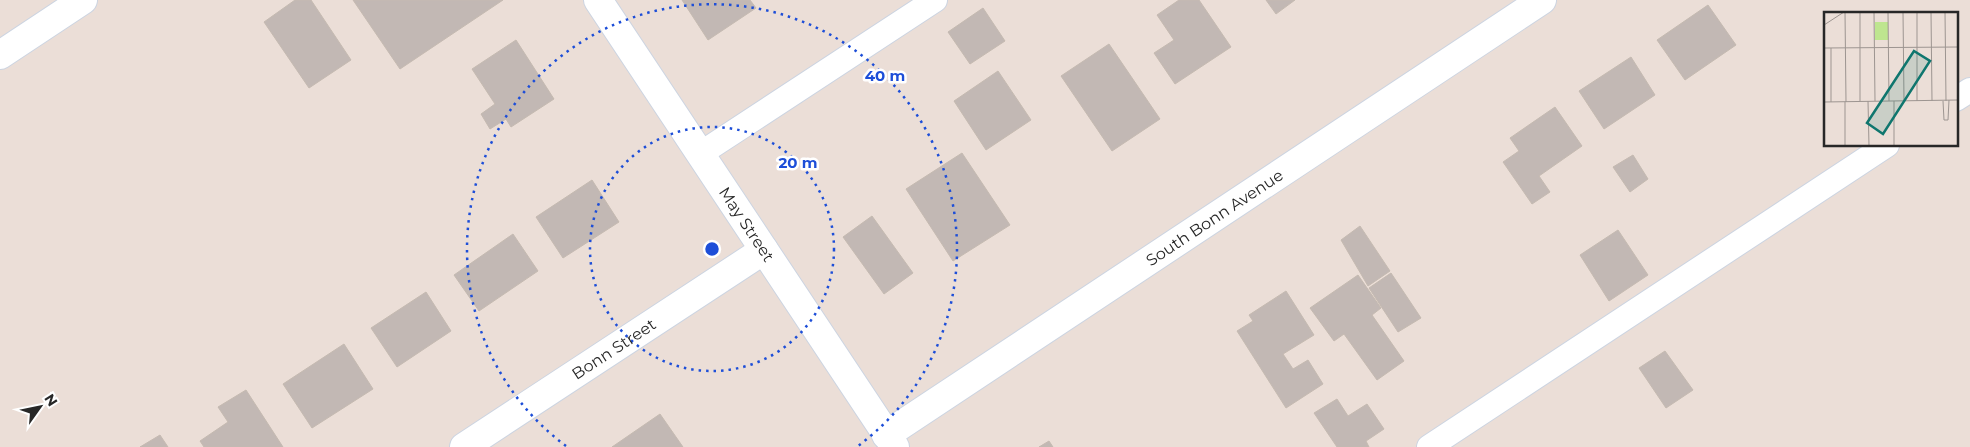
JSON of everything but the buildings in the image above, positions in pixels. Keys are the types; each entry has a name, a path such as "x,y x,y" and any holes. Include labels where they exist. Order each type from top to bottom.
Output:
{"street":[{"path":"0,55 83,0"},
{"name":"May Street","path":"598,0 891,441"},
{"name":"South Bonn Avenue","path":"891,441 1542,0"},
{"name":"Bonn Street","path":"464,447 764,250"}],"lane":[{"path":"700,154 935,0"},
{"path":"1958,98 1970,90"},
{"path":"1429,447 1885,146"}]}
